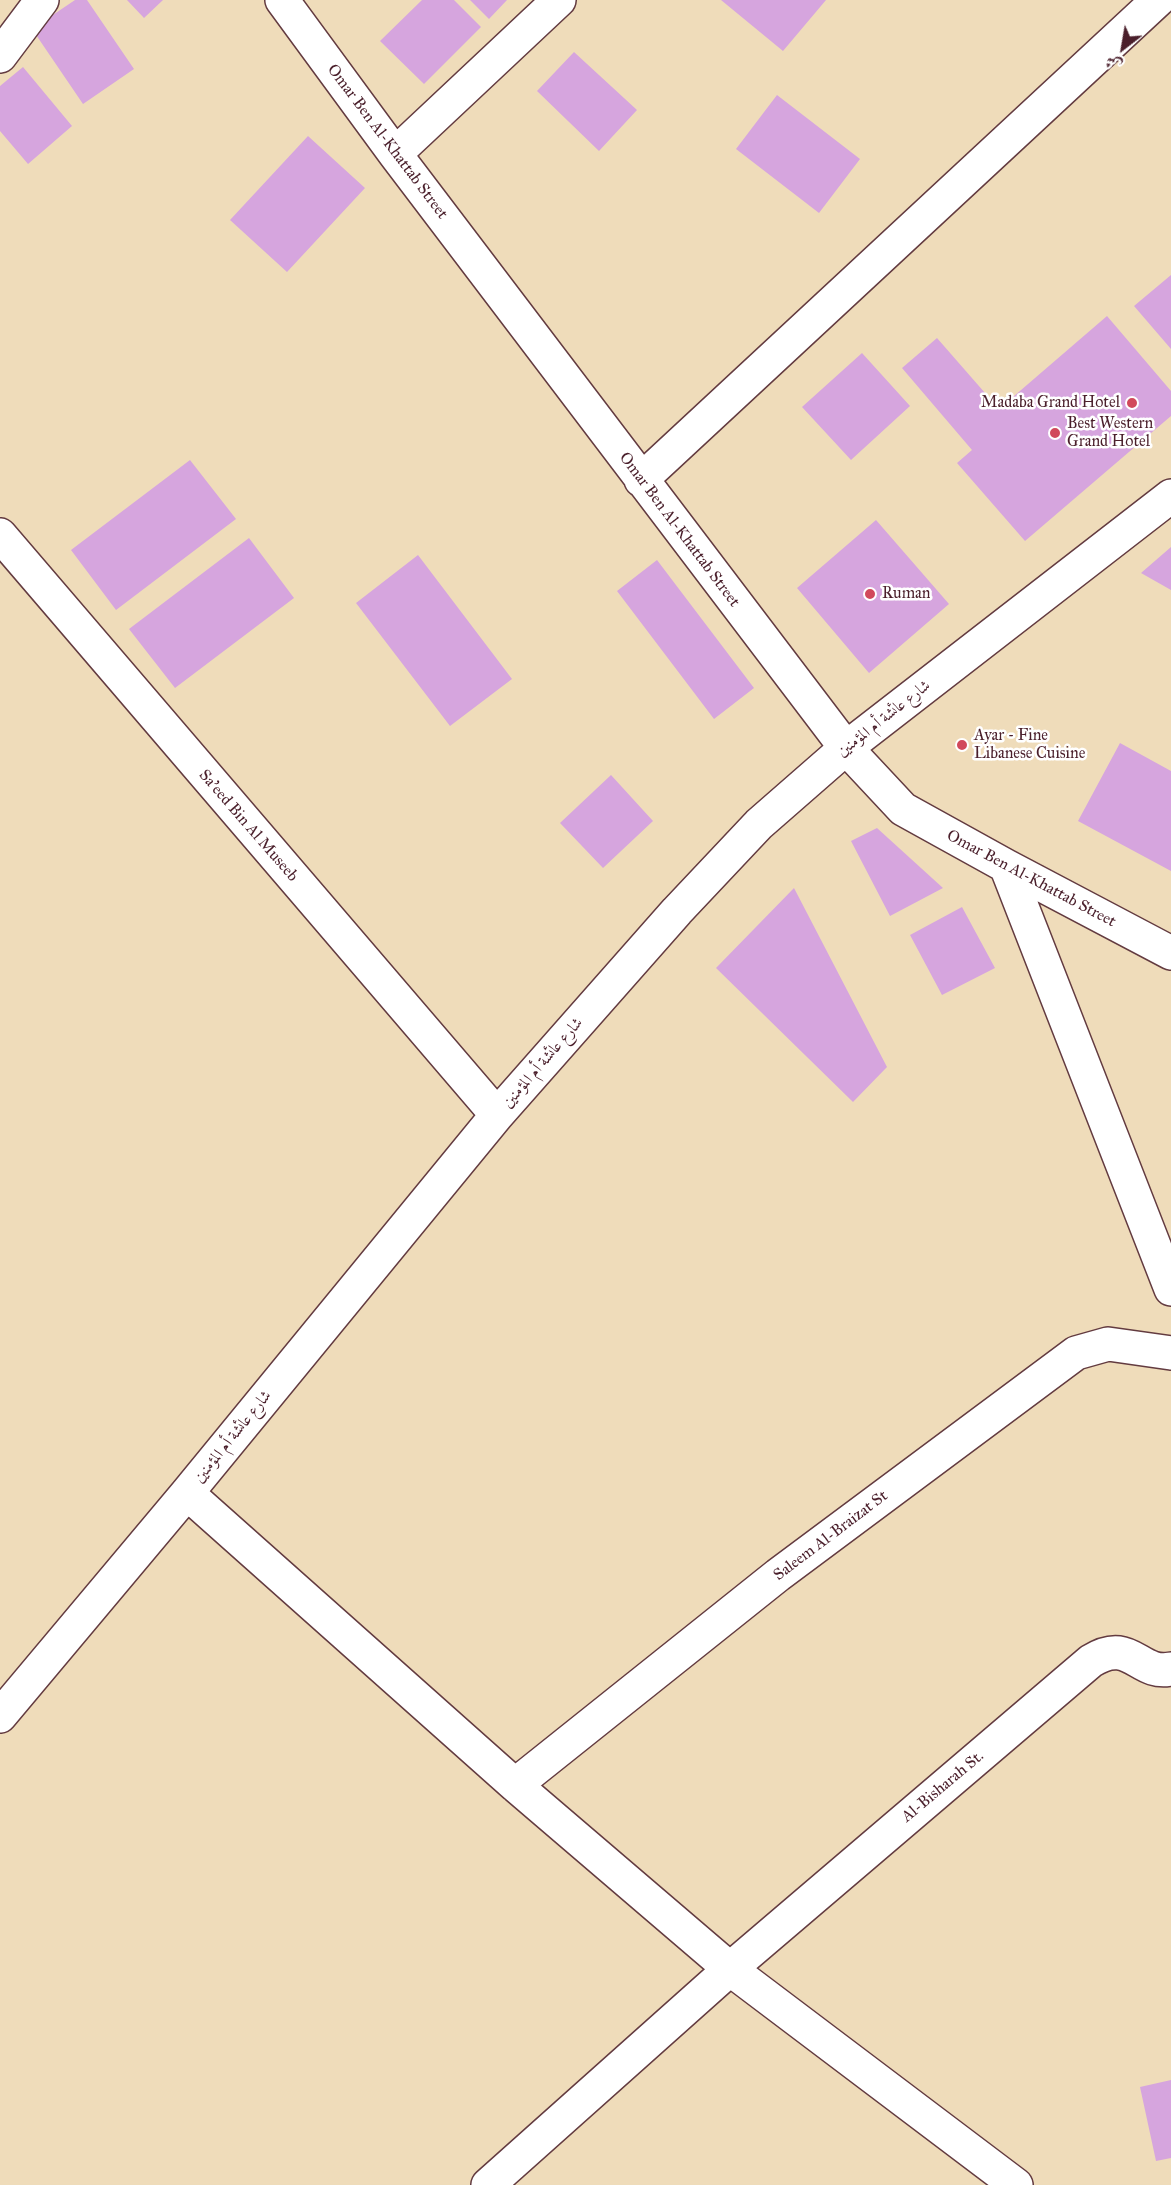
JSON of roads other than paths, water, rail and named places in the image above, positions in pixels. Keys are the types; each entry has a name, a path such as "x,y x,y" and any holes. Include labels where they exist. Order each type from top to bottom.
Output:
{"street":[{"path":"0,56 42,0"},
{"name":"Omar Ben Al-Khattab Street","path":"282,0 395,154 846,748 903,809 1171,953"},
{"path":"395,154 559,0"},
{"path":"641,480 1158,0"},
{"name":"شارع عائشة أم المؤمنين","path":"0,1716 187,1493 497,1115 677,911 750,833 846,748 1171,496"},
{"name":"Sa'eed Bin Al Museeb","path":"3,545 497,1115"},
{"path":"1006,866 1171,1289"},
{"name":"Saleem Al-Braizat St","path":"515,1785 778,1575 1076,1353 1108,1344 1171,1353"},
{"path":"187,1493 515,1785 730,1969 1016,2185"},
{"name":"Al-Bisharah St.","path":"494,2183 730,1969 1091,1660 1113,1651 1127,1655 1149,1667 1171,1669"}],"place":[{"name":"Madaba Grand Hotel","path":"1132,403"},
{"name":"Best Western Grand Hotel","path":"1055,433"},
{"name":"Ruman","path":"870,594"},
{"name":"Ayar - Fine Libanese Cuisine","path":"962,745"}]}
